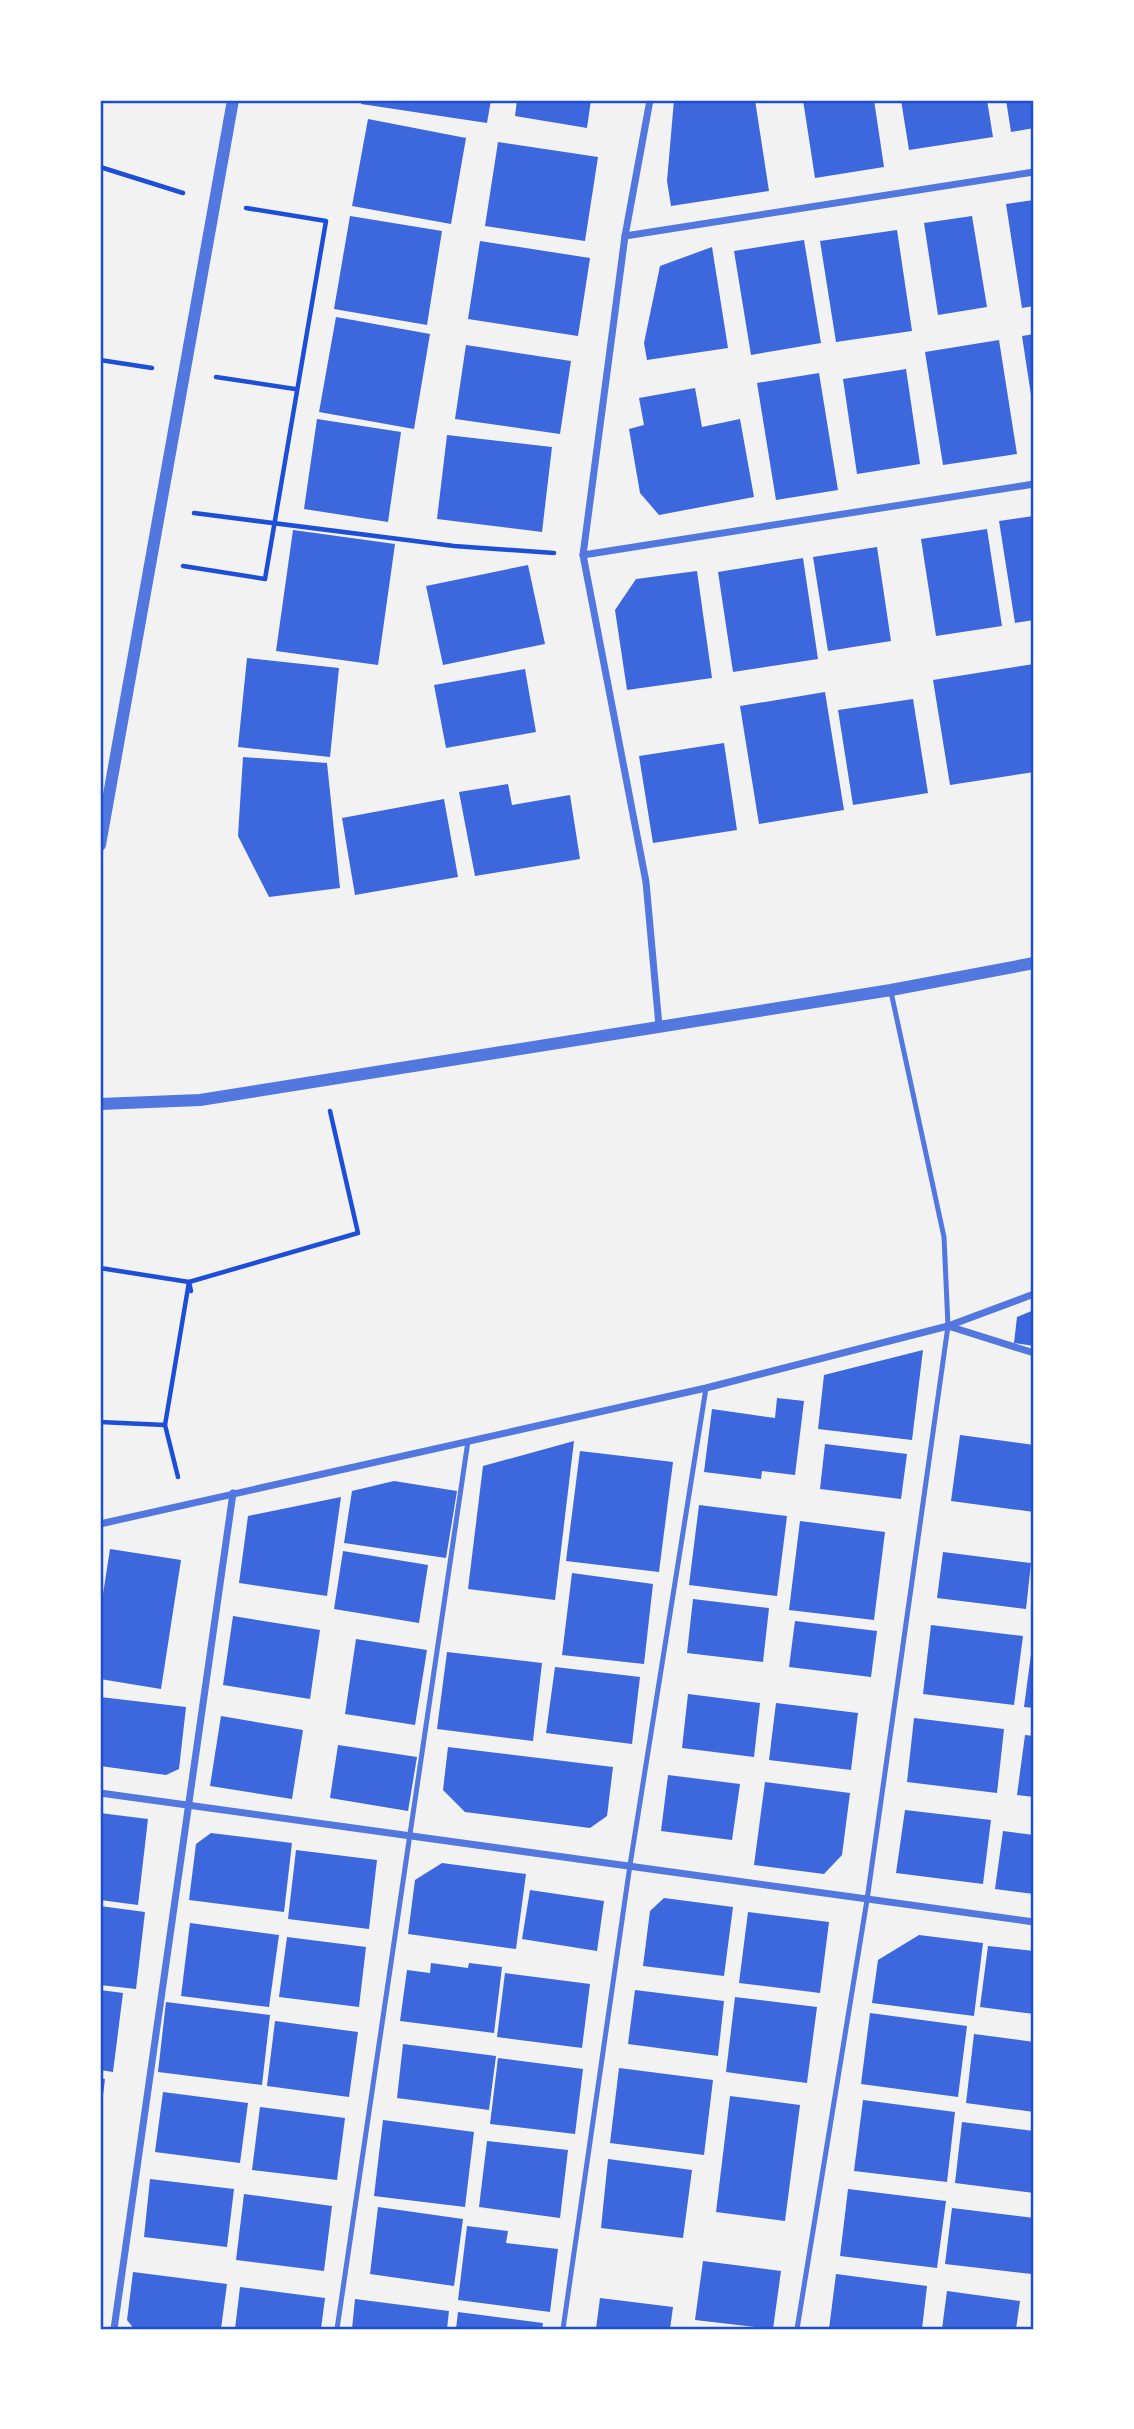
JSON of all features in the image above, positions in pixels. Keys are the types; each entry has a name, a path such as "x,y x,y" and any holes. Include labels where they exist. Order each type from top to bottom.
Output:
{"street":[{"path":"100,845 233,100"},
{"path":"650,100 625,236 583,555 646,882 659,1026"},
{"path":"625,236 1034,172"},
{"path":"583,555 1034,484"},
{"path":"100,1104 200,1100 891,990 1034,963"},
{"path":"100,1524 706,1388 948,1325 1034,1294"},
{"path":"948,1325 1034,1353"},
{"path":"114,2329 233,1493"},
{"path":"100,1793 410,1833 1034,1922"}],"lane":[{"path":"797,2329 867,1900 948,1325 944,1237 891,990"},
{"path":"563,2329 630,1865 706,1388"},
{"path":"337,2329 468,1441"}],"path":[{"path":"100,167 215,203 326,221 265,579 151,560"},
{"path":"160,509 347,530 454,546 583,555"},
{"path":"100,1268 189,1282 358,1233 323,1080"},
{"path":"189,1282 191,1291"},
{"path":"186,1505 164,1425 189,1282"},
{"path":"100,1422 164,1425"}],"building":[{"path":"362,100 491,100 487,123 361,104"},
{"path":"517,100 591,100 587,128 515,116"},
{"path":"674,100 755,100 769,191 671,206 667,181"},
{"path":"803,100 874,100 884,167 815,178"},
{"path":"901,100 987,100 993,137 909,150"},
{"path":"1006,100 1034,100 1034,128 1011,132"},
{"path":"368,119 466,138 451,224 352,206"},
{"path":"498,142 598,157 585,241 485,226"},
{"path":"1034,200 1034,306 1022,308 1006,204"},
{"path":"350,216 442,231 427,325 334,309"},
{"path":"972,216 987,307 938,315 924,223"},
{"path":"897,230 912,331 836,342 820,241"},
{"path":"804,240 821,343 751,355 734,251"},
{"path":"480,241 590,258 578,336 468,319"},
{"path":"712,247 728,348 647,360 644,343 660,266"},
{"path":"336,317 430,334 414,429 319,412"},
{"path":"1034,334 1034,408 1033,408 1022,336"},
{"path":"999,340 1017,454 943,465 925,352"},
{"path":"466,345 571,361 560,434 455,419"},
{"path":"906,369 920,464 857,474 843,379"},
{"path":"819,373 838,490 776,500 757,383"},
{"path":"695,388 702,427 740,419 754,497 659,515 640,493 629,429 644,425 639,398"},
{"path":"317,419 401,432 388,522 304,509"},
{"path":"447,435 552,447 542,532 437,519"},
{"path":"1034,516 1034,620 1015,623 999,521"},
{"path":"987,529 1002,626 936,636 921,539"},
{"path":"293,530 395,544 378,665 276,651"},
{"path":"877,547 891,641 828,651 813,557"},
{"path":"803,558 818,659 733,672 718,572"},
{"path":"528,565 545,644 443,665 426,586"},
{"path":"697,571 712,678 627,690 615,610 636,579"},
{"path":"247,658 339,668 330,757 238,747"},
{"path":"1034,664 1034,772 950,785 933,680"},
{"path":"525,669 536,732 446,748 434,685"},
{"path":"825,692 844,810 759,824 740,706"},
{"path":"913,699 928,793 853,805 838,710"},
{"path":"724,743 737,830 653,843 639,756"},
{"path":"243,757 327,763 340,888 269,897 238,836"},
{"path":"508,784 512,805 570,795 580,859 475,876 459,792"},
{"path":"444,799 458,877 355,895 342,818"},
{"path":"1034,1310 1034,1346 1014,1343 1017,1317"},
{"path":"923,1350 912,1440 818,1429 824,1375"},
{"path":"777,1398 804,1401 795,1475 762,1471 761,1479 704,1472 712,1409 775,1418"},
{"path":"960,1435 1034,1445 1034,1512 951,1501"},
{"path":"574,1441 555,1600 468,1589 483,1466"},
{"path":"825,1444 907,1454 901,1499 820,1489"},
{"path":"580,1451 673,1462 659,1572 566,1561"},
{"path":"394,1481 457,1491 446,1558 344,1543 352,1491"},
{"path":"341,1497 327,1596 239,1583 248,1516"},
{"path":"699,1505 787,1516 777,1596 689,1585"},
{"path":"800,1521 885,1532 874,1620 789,1610"},
{"path":"110,1549 181,1560 161,1689 100,1679 100,1613"},
{"path":"343,1551 428,1565 419,1623 334,1609"},
{"path":"943,1552 1031,1563 1026,1609 937,1598"},
{"path":"572,1573 653,1584 644,1664 562,1655"},
{"path":"693,1599 769,1608 763,1662 687,1653"},
{"path":"233,1616 320,1630 310,1699 223,1685"},
{"path":"795,1621 877,1631 871,1677 789,1667"},
{"path":"931,1625 1023,1636 1014,1705 923,1694"},
{"path":"356,1639 427,1650 415,1725 345,1714"},
{"path":"1034,1647 1034,1708 1024,1707"},
{"path":"447,1652 542,1663 533,1741 437,1729"},
{"path":"555,1667 640,1677 632,1744 546,1733"},
{"path":"688,1694 760,1703 754,1757 682,1748"},
{"path":"100,1697 186,1707 179,1769 166,1775 100,1766"},
{"path":"776,1703 858,1713 851,1770 769,1760"},
{"path":"221,1716 303,1730 292,1799 210,1786"},
{"path":"914,1718 1004,1729 997,1793 907,1782"},
{"path":"1025,1735 1034,1736 1034,1797 1017,1795"},
{"path":"338,1745 417,1757 408,1811 330,1798"},
{"path":"448,1747 613,1767 607,1816 590,1828 465,1812 443,1790"},
{"path":"668,1775 740,1784 732,1840 661,1831"},
{"path":"765,1782 850,1793 842,1855 824,1874 754,1865"},
{"path":"905,1810 991,1820 983,1884 896,1873"},
{"path":"100,1813 148,1819 138,1905 100,1900"},
{"path":"1003,1831 1034,1835 1034,1894 995,1889"},
{"path":"211,1833 292,1843 284,1912 189,1900 196,1844"},
{"path":"296,1850 377,1860 369,1929 288,1919"},
{"path":"442,1863 526,1874 516,1949 408,1934 415,1880"},
{"path":"530,1890 604,1901 597,1951 522,1939"},
{"path":"664,1898 733,1907 724,1976 643,1966 650,1911"},
{"path":"100,1906 145,1912 136,1989 100,1985"},
{"path":"748,1912 829,1922 820,1993 739,1983"},
{"path":"190,1923 279,1935 269,2007 181,1996"},
{"path":"919,1935 983,1943 974,2016 872,2003 878,1960"},
{"path":"287,1937 366,1947 359,2007 279,1997"},
{"path":"988,1946 1034,1951 1034,2014 980,2007"},
{"path":"431,1963 468,1968 469,1963 502,1967 494,2033 400,2021 407,1970 430,1973"},
{"path":"505,1973 590,1984 582,2048 497,2037"},
{"path":"100,1990 123,1993 113,2072 100,2070"},
{"path":"635,1990 724,2001 718,2056 628,2044"},
{"path":"735,1997 817,2007 807,2083 726,2072"},
{"path":"166,2002 270,2015 262,2085 158,2072"},
{"path":"870,2013 967,2026 958,2097 861,2084"},
{"path":"275,2021 358,2032 349,2097 267,2086"},
{"path":"974,2034 1034,2042 1034,2112 966,2103"},
{"path":"403,2044 496,2056 489,2110 397,2098"},
{"path":"498,2058 583,2069 575,2134 490,2124"},
{"path":"619,2068 713,2080 704,2155 610,2143"},
{"path":"100,2078 105,2079 101,2112 100,2112"},
{"path":"163,2092 248,2103 240,2163 155,2152"},
{"path":"730,2096 800,2105 785,2221 716,2212"},
{"path":"863,2100 955,2112 947,2182 854,2171"},
{"path":"260,2107 345,2118 337,2180 252,2170"},
{"path":"383,2120 474,2132 465,2207 374,2196"},
{"path":"962,2122 1034,2131 1034,2193 955,2183"},
{"path":"487,2141 568,2150 560,2218 479,2207"},
{"path":"608,2159 692,2170 683,2238 601,2228"},
{"path":"150,2179 234,2189 227,2247 144,2237"},
{"path":"848,2189 946,2201 937,2268 840,2256"},
{"path":"244,2194 332,2206 324,2271 236,2260"},
{"path":"378,2207 463,2219 454,2286 370,2274"},
{"path":"952,2208 1034,2218 1032,2274 945,2264"},
{"path":"467,2226 508,2231 506,2243 558,2249 550,2312 458,2300"},
{"path":"703,2261 781,2271 773,2329 695,2320"},
{"path":"133,2272 227,2284 221,2329 134,2329 127,2320"},
{"path":"836,2274 927,2286 922,2329 829,2329"},
{"path":"240,2287 325,2298 321,2329 235,2329"},
{"path":"947,2291 1020,2301 1016,2329 942,2329"},
{"path":"600,2298 673,2307 670,2329 596,2329"},
{"path":"355,2299 449,2311 447,2329 352,2329"},
{"path":"458,2312 543,2323 542,2329 456,2329"}]}
